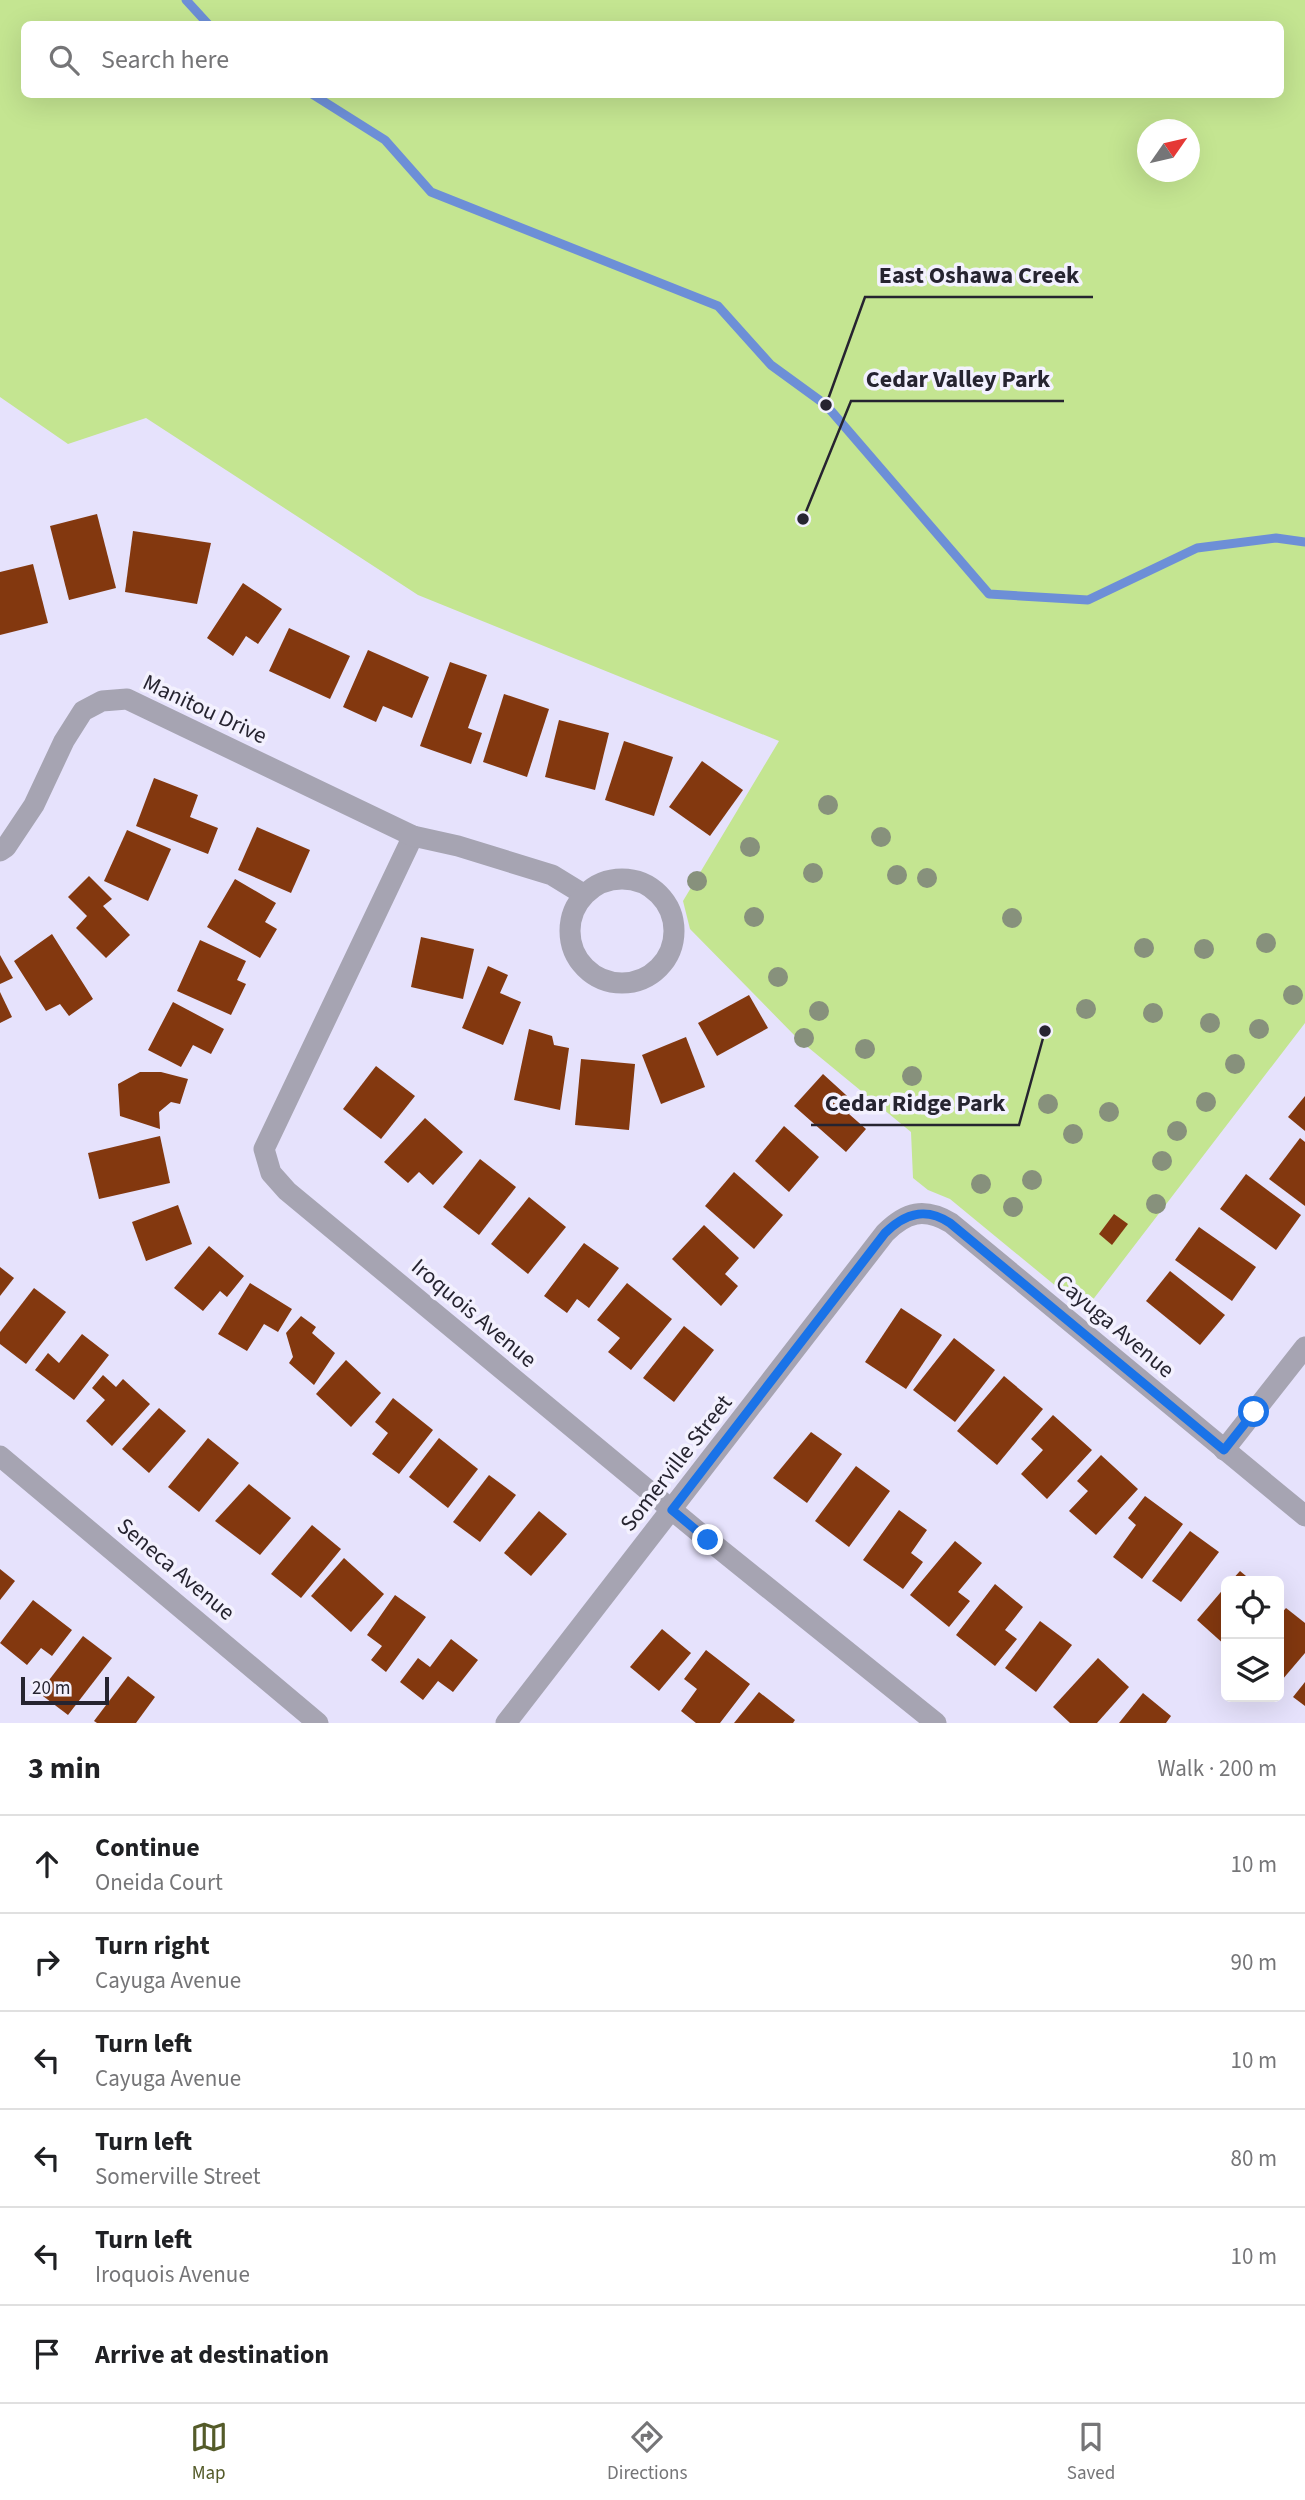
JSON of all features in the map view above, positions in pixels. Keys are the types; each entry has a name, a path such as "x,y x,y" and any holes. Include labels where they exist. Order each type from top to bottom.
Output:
{"street":[{"name":"Manitou Drive","path":"0,850 6,847 34,805 64,741 83,711 102,701 127,699 413,836 458,846 552,875 583,894"},
{"name":"Iroquois Avenue","path":"413,836 264,1149 271,1173 287,1191 672,1510 936,1723"},
{"path":"613,879 638,881 654,890 667,903 673,918 674,937 666,959 654,972 638,981 624,983 606,981 583,966 573,950 569,932 572,914 583,894 596,885 613,879"},
{"name":"Cayuga Avenue","path":"885,1233 895,1223 919,1213 931,1214 946,1221 1305,1516"},
{"name":"Somerville Street","path":"506,1723 885,1233"},
{"path":"1224,1450 1305,1348"},
{"name":"Seneca Avenue","path":"0,1456 318,1723"}],"green space":[{"path":"0,0 1305,0 1305,1023 1085,1310 950,1199 928,1190 913,1178 911,1132 798,1039 690,929 683,901 779,741 418,595 146,418 68,444 0,397"}],"building":[{"path":"97,514 116,588 69,600 50,526"},
{"path":"133,531 211,543 197,604 125,592"},
{"path":"33,564 48,623 0,635 0,572"},
{"path":"243,583 282,609 258,644 246,636 233,656 207,638"},
{"path":"289,628 350,656 330,699 269,671"},
{"path":"368,650 429,677 412,718 383,706 376,722 343,707"},
{"path":"450,662 487,675 468,728 482,733 471,764 420,746"},
{"path":"504,694 549,709 527,777 483,762"},
{"path":"559,720 609,733 595,790 545,777"},
{"path":"624,741 673,757 654,816 605,800"},
{"path":"702,761 743,790 710,836 669,807"},
{"path":"154,778 198,795 190,817 218,828 208,854 136,826"},
{"path":"257,827 310,850 291,893 238,870"},
{"path":"127,830 171,849 148,901 104,881"},
{"path":"89,876 112,899 103,906 130,935 106,958 76,928 87,916 68,897"},
{"path":"235,879 276,903 265,922 277,929 260,958 207,927"},
{"path":"52,934 93,999 69,1016 60,1004 46,1011 14,961"},
{"path":"421,937 474,949 463,999 411,987"},
{"path":"200,940 246,961 237,980 246,984 231,1015 177,991"},
{"path":"0,955 13,978 0,984"},
{"path":"488,966 508,975 500,993 521,1002 503,1045 462,1028"},
{"path":"0,992 12,1017 0,1023"},
{"path":"749,995 768,1028 717,1056 698,1023"},
{"path":"173,1002 224,1029 211,1054 193,1045 181,1067 148,1050"},
{"path":"529,1029 552,1036 554,1045 569,1048 560,1110 514,1100"},
{"path":"686,1037 705,1087 661,1104 642,1055"},
{"path":"581,1059 635,1064 629,1130 575,1125"},
{"path":"376,1066 415,1096 381,1139 343,1109"},
{"path":"140,1072 161,1072 188,1079 180,1104 171,1102 159,1112 160,1129 120,1116 118,1084"},
{"path":"823,1074 857,1105 849,1114 866,1129 846,1152 794,1106"},
{"path":"1305,1096 1305,1131 1288,1117"},
{"path":"425,1118 463,1152 433,1185 419,1172 408,1183 384,1162"},
{"path":"784,1126 819,1157 789,1192 755,1161"},
{"path":"160,1136 170,1183 99,1199 88,1153"},
{"path":"1300,1138 1305,1142 1305,1206 1269,1179"},
{"path":"480,1159 516,1187 479,1235 443,1207"},
{"path":"734,1172 783,1215 754,1249 705,1206"},
{"path":"1246,1174 1301,1215 1276,1250 1220,1209"},
{"path":"529,1197 566,1227 528,1274 491,1244"},
{"path":"178,1205 192,1244 146,1261 132,1222"},
{"path":"1114,1214 1128,1224 1112,1245 1099,1234"},
{"path":"704,1225 739,1258 725,1274 738,1286 721,1306 672,1259"},
{"path":"1199,1227 1256,1267 1232,1301 1175,1260"},
{"path":"584,1243 619,1268 589,1308 577,1299 567,1313 544,1296"},
{"path":"209,1246 244,1276 227,1297 220,1291 203,1311 174,1288"},
{"path":"0,1267 14,1278 0,1296"},
{"path":"1170,1271 1225,1315 1200,1345 1146,1301"},
{"path":"250,1283 292,1309 278,1332 264,1324 247,1351 218,1334"},
{"path":"627,1283 672,1319 631,1370 608,1352 620,1338 597,1320"},
{"path":"34,1288 66,1312 26,1364 0,1344 0,1332"},
{"path":"901,1308 942,1335 906,1389 865,1362"},
{"path":"301,1316 316,1327 312,1333 335,1353 314,1385 289,1363 293,1357 286,1333"},
{"path":"684,1326 714,1350 674,1402 643,1378"},
{"path":"82,1334 109,1355 74,1400 35,1370 48,1353 59,1363"},
{"path":"954,1338 995,1370 955,1422 913,1390"},
{"path":"346,1360 381,1393 351,1427 316,1394"},
{"path":"103,1375 116,1387 123,1379 150,1404 112,1446 86,1421 105,1400 92,1388"},
{"path":"1004,1376 1043,1409 997,1465 957,1431"},
{"path":"393,1398 433,1430 399,1474 372,1454 388,1433 375,1422"},
{"path":"159,1408 186,1431 149,1473 122,1449"},
{"path":"1053,1415 1092,1450 1047,1499 1021,1474 1043,1450 1031,1439"},
{"path":"811,1432 842,1454 807,1503 773,1478"},
{"path":"208,1438 239,1463 199,1512 168,1487"},
{"path":"439,1438 478,1469 448,1508 409,1477"},
{"path":"1101,1455 1138,1489 1096,1535 1069,1511 1088,1491 1077,1481"},
{"path":"856,1466 890,1491 849,1547 815,1521"},
{"path":"489,1475 516,1495 480,1542 453,1522"},
{"path":"249,1484 291,1518 260,1555 215,1521"},
{"path":"1145,1496 1183,1524 1142,1579 1113,1557 1136,1525 1128,1518"},
{"path":"899,1510 927,1530 911,1553 923,1562 903,1589 863,1560"},
{"path":"539,1511 567,1534 531,1576 504,1553"},
{"path":"312,1525 341,1549 301,1598 271,1574"},
{"path":"1190,1531 1219,1552 1181,1602 1152,1581"},
{"path":"955,1541 982,1563 958,1592 970,1601 949,1627 910,1595"},
{"path":"344,1558 384,1594 351,1632 311,1596"},
{"path":"0,1569 15,1581 0,1600"},
{"path":"995,1584 1023,1607 1005,1630 1017,1639 995,1666 956,1635"},
{"path":"1221,1592 1221,1642 1197,1620"},
{"path":"395,1595 426,1617 386,1672 371,1660 382,1646 367,1635"},
{"path":"33,1600 72,1630 52,1656 41,1648 27,1665 0,1643"},
{"path":"1286,1608 1305,1623 1305,1653 1284,1678 1284,1639"},
{"path":"1040,1621 1072,1645 1036,1692 1005,1668"},
{"path":"662,1629 691,1653 659,1691 630,1667"},
{"path":"83,1636 112,1658 68,1715 39,1693"},
{"path":"451,1639 478,1660 453,1692 438,1681 423,1700 400,1682 418,1658 430,1667"},
{"path":"706,1650 750,1684 720,1723 696,1723 681,1711 697,1689 684,1679"},
{"path":"1098,1658 1129,1687 1097,1723 1070,1723 1053,1707"},
{"path":"128,1676 155,1697 136,1723 94,1721"},
{"path":"1305,1682 1305,1706 1293,1697"},
{"path":"759,1692 795,1720 793,1723 734,1723"},
{"path":"1143,1693 1171,1716 1166,1723 1119,1723"}],"waterway":[{"path":"186,0 205,21"},
{"path":"318,98 385,140 431,192 718,306 771,365 826,405 989,594 1088,600 1197,548 1276,538 1305,542"}],"place":[{"name":"East Oshawa Creek","path":"826,405"},
{"name":"Cedar Valley Park","path":"803,519"},
{"name":"Cedar Ridge Park","path":"1045,1031"}],"route":[{"path":"708,1540 672,1510 885,1233 895,1223 919,1213 931,1214 950,1223 1224,1450 1254,1412"}]}
